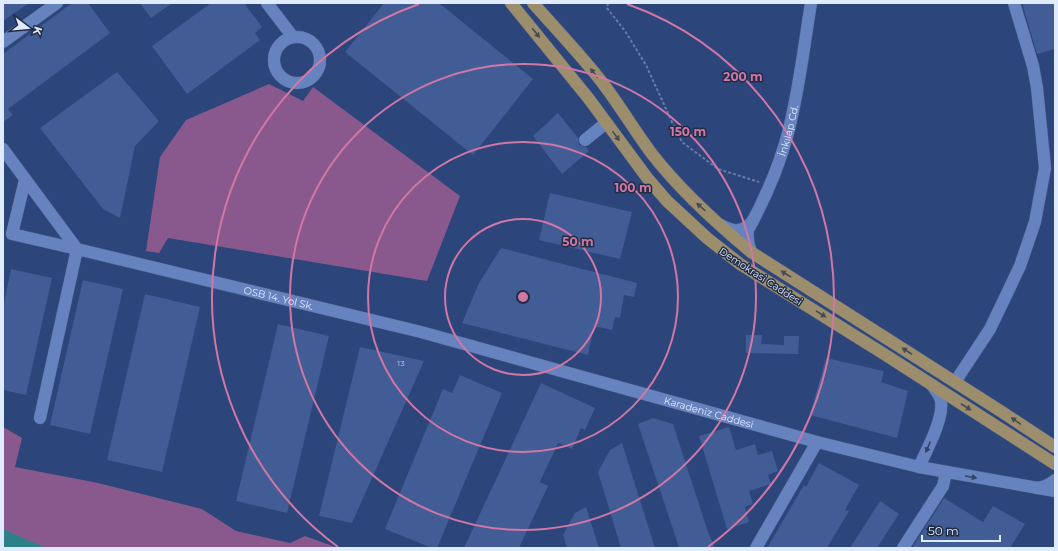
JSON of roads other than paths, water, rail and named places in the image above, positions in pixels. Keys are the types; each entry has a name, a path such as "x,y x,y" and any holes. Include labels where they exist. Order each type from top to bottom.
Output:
{"main road":[{"name":"Demokrasi Caddesi","path":"511,3 606,123 648,180 667,201 707,238 740,264 1055,464"},
{"name":"Demokrasi Caddesi","path":"533,3 579,54 612,96 653,155 683,191 751,252 1053,446"},
{"path":"606,123 612,96"},
{"path":"707,238 724,238 751,252"}],"street":[{"path":"3,42 57,3"},
{"path":"267,3 293,37"},
{"name":"İnkılap Cd.","path":"751,252 747,237 748,230 770,186 788,133 811,3"},
{"path":"955,382 990,329 1020,266 1035,222 1045,168 1037,88 1014,3"},
{"path":"585,140 606,123"},
{"path":"3,149 77,249 40,418"},
{"name":"OSB 14. Yol Sk.","path":"25,180 12,234 421,332 601,381"},
{"path":"721,225 734,230 742,230 755,218"},
{"name":"Karadeniz Caddesi","path":"601,381 818,442 919,468 1055,491"},
{"path":"919,468 939,421 941,412 941,401 932,385"},
{"path":"756,548 818,442"},
{"path":"903,548 943,486 946,472"},
{"name":"Karadeniz Caddesi","path":"1032,488 1044,487 1055,480"}]}
